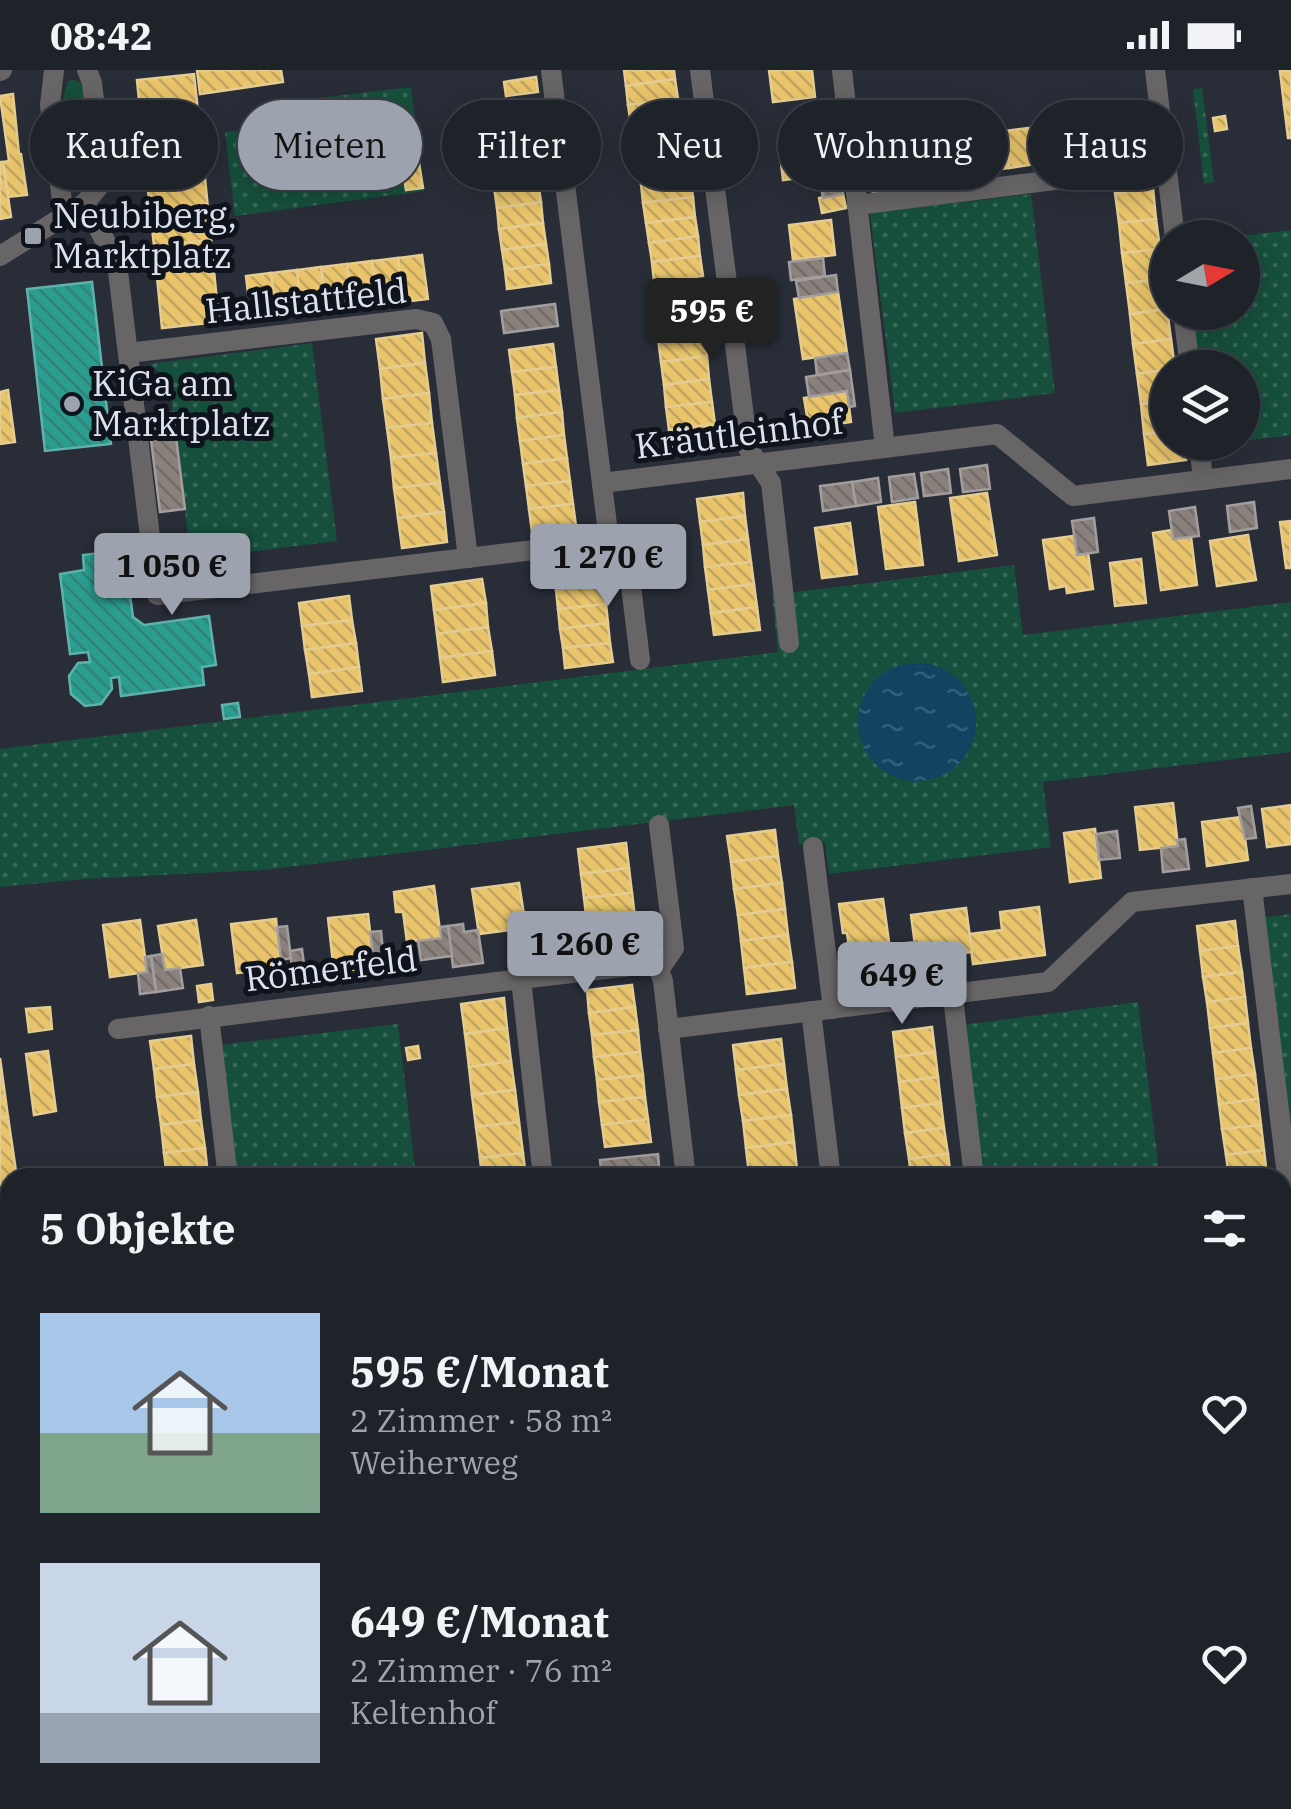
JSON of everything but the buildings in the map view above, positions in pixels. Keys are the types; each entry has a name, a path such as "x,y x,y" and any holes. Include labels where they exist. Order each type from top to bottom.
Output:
{"street":[{"path":"54,70 50,105 64,217"},
{"path":"0,256 85,204 100,185 101,160 87,70"},
{"path":"551,70 609,541"},
{"path":"700,70 748,448 771,483 789,643"},
{"name":"Kräutleinhof","path":"842,70 884,448"},
{"path":"1155,70 1158,100"},
{"path":"857,205 1028,183"},
{"path":"1169,190 1173,220"},
{"path":"85,204 117,262 157,595 609,541 626,553 640,660"},
{"name":"Hallstattfeld","path":"128,353 416,319 432,323 441,339 468,558"},
{"name":"Kräutleinhof","path":"602,484 996,434 1073,496 1203,480"},
{"path":"1200,460 1203,480 1291,469"},
{"path":"660,825 674,948 659,970 685,1168"},
{"path":"813,847 833,1009"},
{"path":"668,1029 1048,982 1132,902 1291,884"},
{"path":"1252,888 1286,1168"},
{"name":"Römerfeld","path":"118,1029 648,964 659,970"},
{"path":"521,979 543,1168"},
{"path":"953,996 973,1168"},
{"path":"811,1012 831,1168"},
{"name":"Römerfeld","path":"209,1016 227,1168"}],"green space":[{"path":"68,81 84,85 86,100 63,100"},
{"path":"411,87 413,100 300,100"},
{"path":"1202,88 1214,182 1204,184 1193,89"},
{"path":"238,130 238,190 422,190 422,175 424,191 235,216 225,132"},
{"path":"1031,194 1055,393 895,413 870,213"},
{"path":"1291,230 1291,435 1260,439 1260,350 1197,350 1194,330 1260,330 1260,234"},
{"path":"312,343 337,541 191,559 169,382 150,364"},
{"path":"1014,565 1023,635 1291,602 1291,752 1043,782 1051,847 829,874 825,842 799,845 794,805 263,870 0,887 0,749 778,652 772,595"},
{"path":"1291,914 1291,1126 1265,917"},
{"path":"1138,1002 1159,1168 980,1168 962,1025"},
{"path":"398,1024 415,1168 235,1168 220,1045"}],"water":[{"path":"917,663 940,667 959,680 972,699 976,722 972,745 959,764 940,777 917,781 894,777 875,764 862,745 858,722 862,699 875,680 894,667"}],"place":[{"name":"Neubiberg, Marktplatz","path":"33,236"},
{"name":"KiGa am Marktplatz","path":"72,404"}]}
